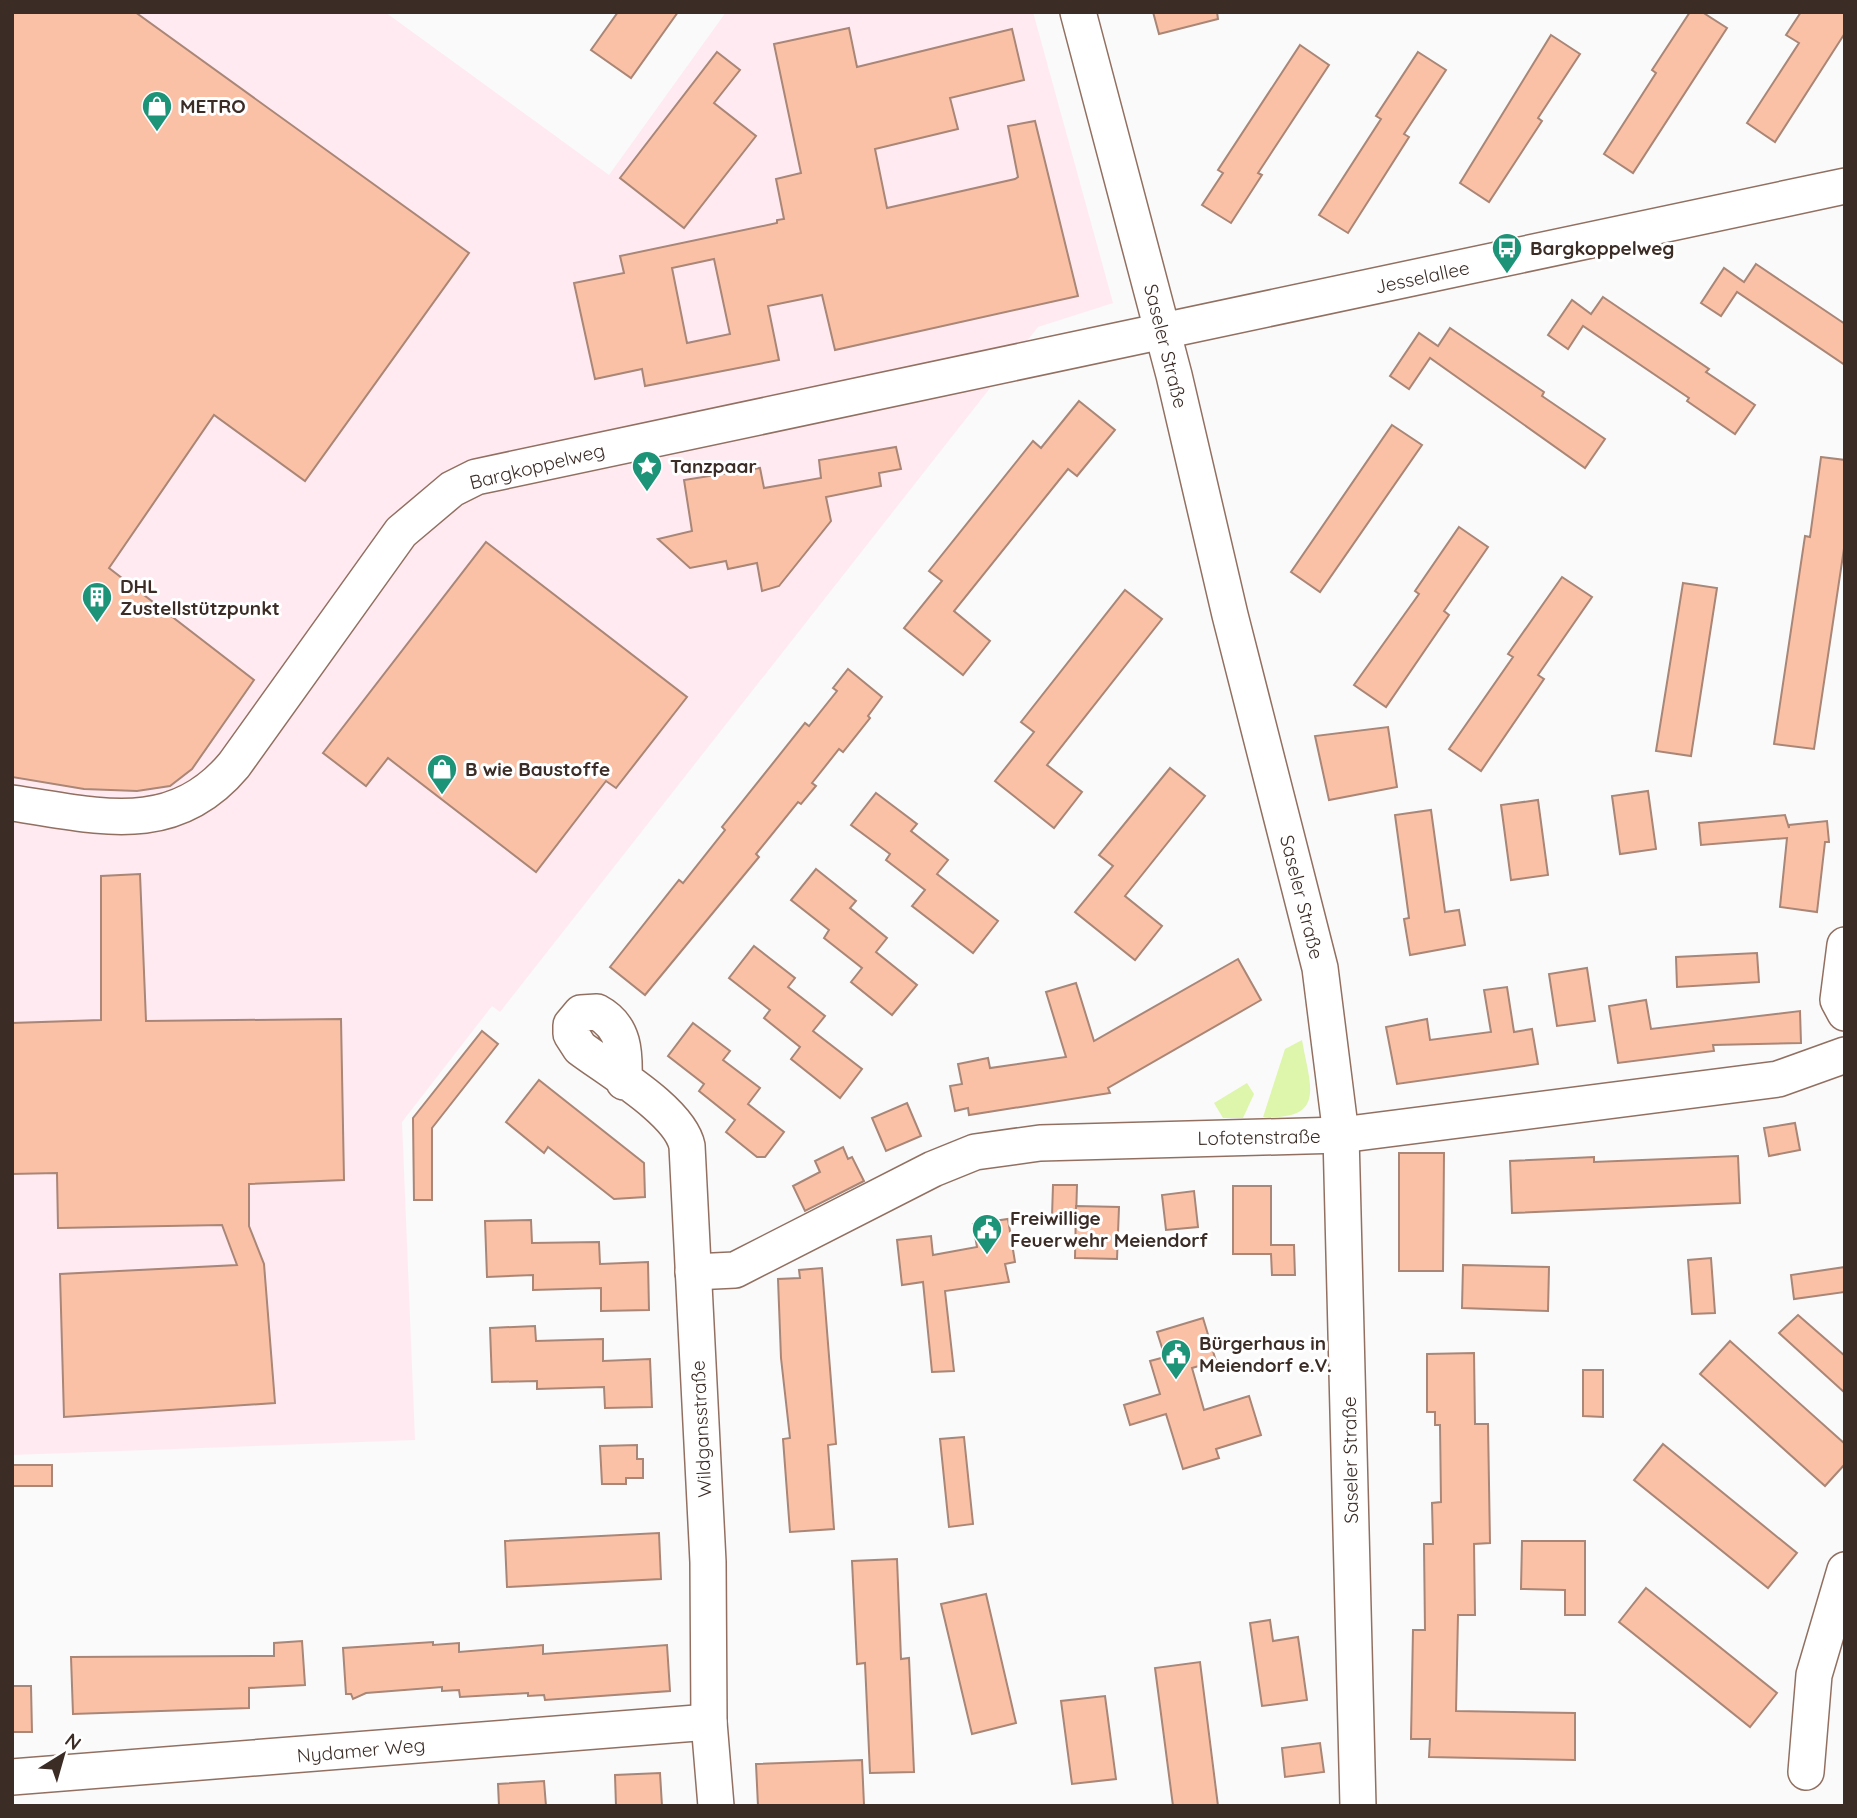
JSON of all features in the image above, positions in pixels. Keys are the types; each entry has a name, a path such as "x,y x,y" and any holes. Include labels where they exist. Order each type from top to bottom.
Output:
{"street":[{"name":"Saseler Straße","path":"1078,12 1162,331 1230,615 1320,968 1341,1135 1358,1806"},
{"name":"Jesselallee","path":"1162,331 1845,186"},
{"name":"Bargkoppelweg","path":"12,803 99,816 165,814 192,802 218,784 401,532 443,496 476,477 1162,331"},
{"path":"1845,946 1838,1000 1845,1013"},
{"name":"Lofotenstraße","path":"693,1272 735,1270 933,1169 975,1152 1040,1143 1341,1135 1778,1079 1845,1055"},
{"name":"Wildgansstraße","path":"624,1082 673,1119 686,1138 708,1562 709,1723 716,1806"},
{"path":"1806,1772 1814,1675 1845,1570"},
{"name":"Nydamer Weg","path":"12,1777 709,1723"}],"shaded area":[{"path":"12,12 385,12 609,175 726,12 1033,12 1113,303 1038,327 500,1012 492,1006 402,1122 415,1440 12,1455 12,777 84,789 137,791 170,786 192,769 254,680 109,568"}],"green space":[{"path":"1302,1040 1310,1085 1310,1097 1306,1106 1297,1113 1263,1117 1285,1049"},
{"path":"1247,1083 1254,1094 1243,1118 1223,1118 1214,1103"}],"building":[{"name":"METRO","path":"12,12 135,12 469,253 305,481 214,415 109,568 254,680 192,769 170,786 137,791 84,789 12,777"},
{"path":"618,12 678,12 631,78 591,50"},
{"path":"1153,12 1217,12 1218,19 1159,34"},
{"path":"1690,12 1702,12 1727,28 1633,173 1604,154 1656,73 1652,70"},
{"path":"1801,12 1845,12 1845,33 1775,142 1747,123 1799,43 1786,35"},
{"path":"849,28 857,67 1012,29 1024,80 950,98 958,129 875,149 887,208 1015,179 1018,177 1008,126 1035,121 1078,296 835,350 822,295 768,306 779,360 645,386 642,369 595,379 574,283 624,273 620,256 777,223 777,220 784,219 776,179 801,173 774,44","holes":["714,259 730,334 687,343 672,268"]},
{"path":"1551,35 1580,54 1538,118 1542,121 1489,202 1460,183"},
{"path":"1300,45 1329,65 1258,173 1262,175 1231,223 1202,205 1223,173 1218,170"},
{"path":"717,52 740,70 714,103 756,136 684,228 620,178"},
{"path":"1418,52 1446,70 1404,134 1409,137 1348,233 1319,215 1381,119 1376,116"},
{"path":"1756,264 1845,324 1845,365 1737,292 1721,316 1701,303 1724,268 1744,282"},
{"path":"1603,297 1709,369 1706,372 1755,405 1735,434 1687,401 1689,398 1583,326 1568,349 1548,335 1572,300 1591,314"},
{"path":"1450,328 1544,392 1542,396 1605,439 1585,468 1430,358 1409,389 1390,376 1419,333 1438,346"},
{"path":"1079,401 1115,430 1077,476 1068,469 954,611 990,641 963,675 904,628 942,581 929,571 1033,441 1041,448"},
{"path":"1392,425 1422,445 1320,592 1291,572"},
{"path":"896,447 901,469 879,473 881,486 826,497 831,521 779,586 762,591 757,563 728,569 726,561 690,568 658,539 692,531 684,480 760,468 764,488 821,478 819,460"},
{"path":"1821,457 1845,460 1845,542 1814,749 1774,744 1805,536 1810,537"},
{"path":"1459,527 1488,547 1444,611 1449,615 1386,707 1354,685 1419,594 1415,591"},
{"path":"486,542 687,697 616,788 606,781 536,872 388,758 366,786 323,753"},
{"path":"1562,577 1592,597 1538,675 1544,679 1481,771 1449,749 1513,657 1508,654"},
{"path":"1683,583 1717,588 1691,756 1656,751"},
{"path":"1125,590 1162,619 1047,765 1082,792 1054,828 995,781 1034,732 1021,722"},
{"path":"848,669 882,697 868,716 870,718 843,752 839,749 812,783 816,786 801,804 798,802 756,854 759,857 645,995 610,967 679,880 683,883 725,830 722,827 805,723 809,726 837,691 833,688"},
{"path":"1388,727 1397,787 1329,800 1315,736"},
{"path":"1170,768 1205,796 1125,896 1162,926 1135,960 1075,912 1113,866 1099,855"},
{"path":"1648,791 1656,849 1620,854 1612,796"},
{"path":"876,793 917,824 911,831 948,860 937,874 998,921 973,953 912,906 925,890 886,860 890,854 851,825"},
{"path":"1538,800 1548,875 1511,880 1501,805"},
{"path":"1431,810 1445,912 1459,910 1465,945 1410,955 1404,919 1409,918 1395,815"},
{"path":"1785,815 1789,828 1789,825 1827,821 1829,842 1825,842 1817,912 1780,907 1787,838 1701,845 1699,823"},
{"path":"816,869 856,901 850,908 887,938 876,952 917,985 892,1015 851,982 862,968 824,938 829,930 791,900"},
{"path":"140,874 146,1021 341,1019 344,1180 249,1184 249,1226 264,1264 275,1403 64,1417 60,1274 237,1265 222,1225 58,1228 57,1173 12,1174 12,1023 101,1020 101,876"},
{"path":"754,946 795,978 788,987 825,1016 813,1031 862,1069 840,1098 791,1059 800,1047 764,1018 770,1010 729,978"},
{"path":"1757,953 1759,982 1677,987 1676,957"},
{"path":"1238,959 1261,1000 1108,1088 1110,1093 969,1115 968,1108 955,1111 950,1086 962,1084 958,1064 988,1058 990,1068 1066,1057 1046,992 1076,983 1094,1041"},
{"path":"1587,968 1595,1021 1557,1026 1549,974"},
{"path":"1507,987 1514,1032 1532,1029 1538,1064 1397,1084 1386,1027 1427,1019 1430,1040 1491,1032 1484,990"},
{"path":"1646,1000 1651,1029 1800,1011 1801,1043 1713,1045 1714,1051 1618,1063 1609,1006"},
{"path":"693,1023 730,1051 723,1060 760,1088 748,1104 784,1132 765,1157 757,1157 726,1132 735,1120 699,1091 704,1084 668,1056"},
{"path":"482,1031 498,1044 432,1128 432,1200 414,1200 413,1118"},
{"path":"539,1080 644,1163 645,1197 614,1199 548,1147 544,1153 506,1122"},
{"path":"907,1103 921,1136 886,1151 872,1118"},
{"path":"1795,1123 1800,1150 1769,1156 1764,1128"},
{"path":"843,1147 848,1159 852,1157 864,1181 805,1211 793,1186 820,1172 815,1161"},
{"path":"1399,1153 1444,1153 1443,1271 1399,1271"},
{"path":"1738,1156 1740,1203 1512,1213 1510,1161 1594,1157 1594,1162"},
{"path":"1053,1185 1077,1185 1076,1218 1052,1217"},
{"path":"1233,1186 1271,1186 1271,1245 1294,1245 1295,1275 1272,1275 1271,1254 1233,1254"},
{"path":"1194,1191 1198,1227 1166,1230 1162,1195"},
{"path":"1076,1206 1119,1207 1117,1259 1075,1258"},
{"path":"1008,1219 1015,1262 1005,1264 1009,1282 945,1291 954,1371 932,1372 923,1282 902,1285 897,1240 931,1236 933,1255 977,1247 973,1224"},
{"path":"531,1220 532,1243 599,1242 600,1264 648,1262 649,1310 601,1311 601,1288 533,1290 533,1275 487,1277 485,1221"},
{"path":"1711,1258 1715,1313 1692,1314 1688,1260"},
{"path":"1463,1265 1549,1267 1548,1311 1462,1308"},
{"path":"1845,1267 1845,1292 1794,1299 1791,1275"},
{"path":"822,1268 836,1444 828,1445 834,1529 790,1532 783,1439 790,1438 781,1358 778,1279 800,1278 799,1270"},
{"path":"1798,1315 1845,1356 1845,1393 1779,1333"},
{"name":"Bürgerhaus in Meiendorf e.V.","path":"1203,1318 1216,1361 1192,1368 1204,1410 1249,1396 1261,1435 1216,1449 1219,1458 1183,1469 1166,1414 1130,1425 1124,1405 1160,1394 1150,1361 1165,1357 1157,1332"},
{"path":"535,1326 536,1341 603,1339 603,1361 650,1359 652,1407 605,1408 604,1387 537,1389 537,1381 492,1382 490,1328"},
{"path":"1730,1341 1845,1444 1845,1464 1825,1486 1700,1374"},
{"path":"1474,1353 1475,1424 1488,1424 1490,1543 1474,1544 1475,1615 1458,1615 1456,1711 1575,1713 1575,1760 1429,1757 1430,1739 1411,1739 1413,1630 1425,1630 1424,1544 1433,1544 1432,1503 1441,1502 1440,1425 1435,1425 1435,1412 1427,1412 1427,1354"},
{"path":"1583,1370 1603,1370 1603,1417 1583,1416"},
{"path":"964,1437 973,1524 949,1527 940,1439"},
{"path":"1663,1444 1797,1553 1768,1588 1634,1480"},
{"path":"637,1445 637,1459 643,1459 643,1478 626,1478 626,1484 602,1484 600,1446"},
{"path":"12,1465 52,1465 52,1486 12,1486"},
{"path":"659,1533 661,1579 507,1587 505,1541"},
{"path":"1522,1541 1585,1541 1585,1615 1565,1615 1565,1590 1521,1589"},
{"path":"897,1559 901,1659 909,1658 914,1772 870,1773 865,1663 857,1664 852,1561"},
{"path":"1646,1588 1777,1693 1750,1727 1619,1622"},
{"path":"986,1594 1016,1723 972,1734 941,1604"},
{"path":"1270,1620 1273,1641 1298,1637 1307,1700 1262,1706 1250,1623"},
{"path":"302,1641 305,1685 249,1688 249,1708 73,1714 71,1657 274,1656 274,1643"},
{"path":"433,1642 433,1645 459,1643 459,1652 543,1645 543,1654 667,1645 670,1691 545,1700 544,1695 528,1696 528,1693 460,1697 459,1690 442,1691 442,1687 366,1693 353,1699 351,1694 346,1694 343,1648"},
{"path":"1200,1662 1218,1806 1173,1806 1155,1668"},
{"path":"12,1686 31,1686 32,1732 12,1732"},
{"path":"1105,1696 1116,1779 1072,1784 1061,1701"},
{"path":"1320,1743 1324,1772 1285,1777 1282,1748"},
{"path":"862,1760 864,1805 758,1806 756,1764"},
{"path":"660,1773 662,1806 616,1806 615,1775"},
{"path":"544,1781 546,1806 499,1806 498,1784"}],"place":[{"name":"METRO","path":"157,133"},
{"name":"Bargkoppelweg","path":"1507,275"},
{"name":"Tanzpaar","path":"647,493"},
{"name":"DHL Zustellstützpunkt","path":"97,624"},
{"name":"B wie Baustoffe","path":"442,796"},
{"name":"Freiwillige Feuerwehr Meiendorf","path":"987,1256"},
{"name":"Bürgerhaus in Meiendorf e.V.","path":"1176,1381"}]}
